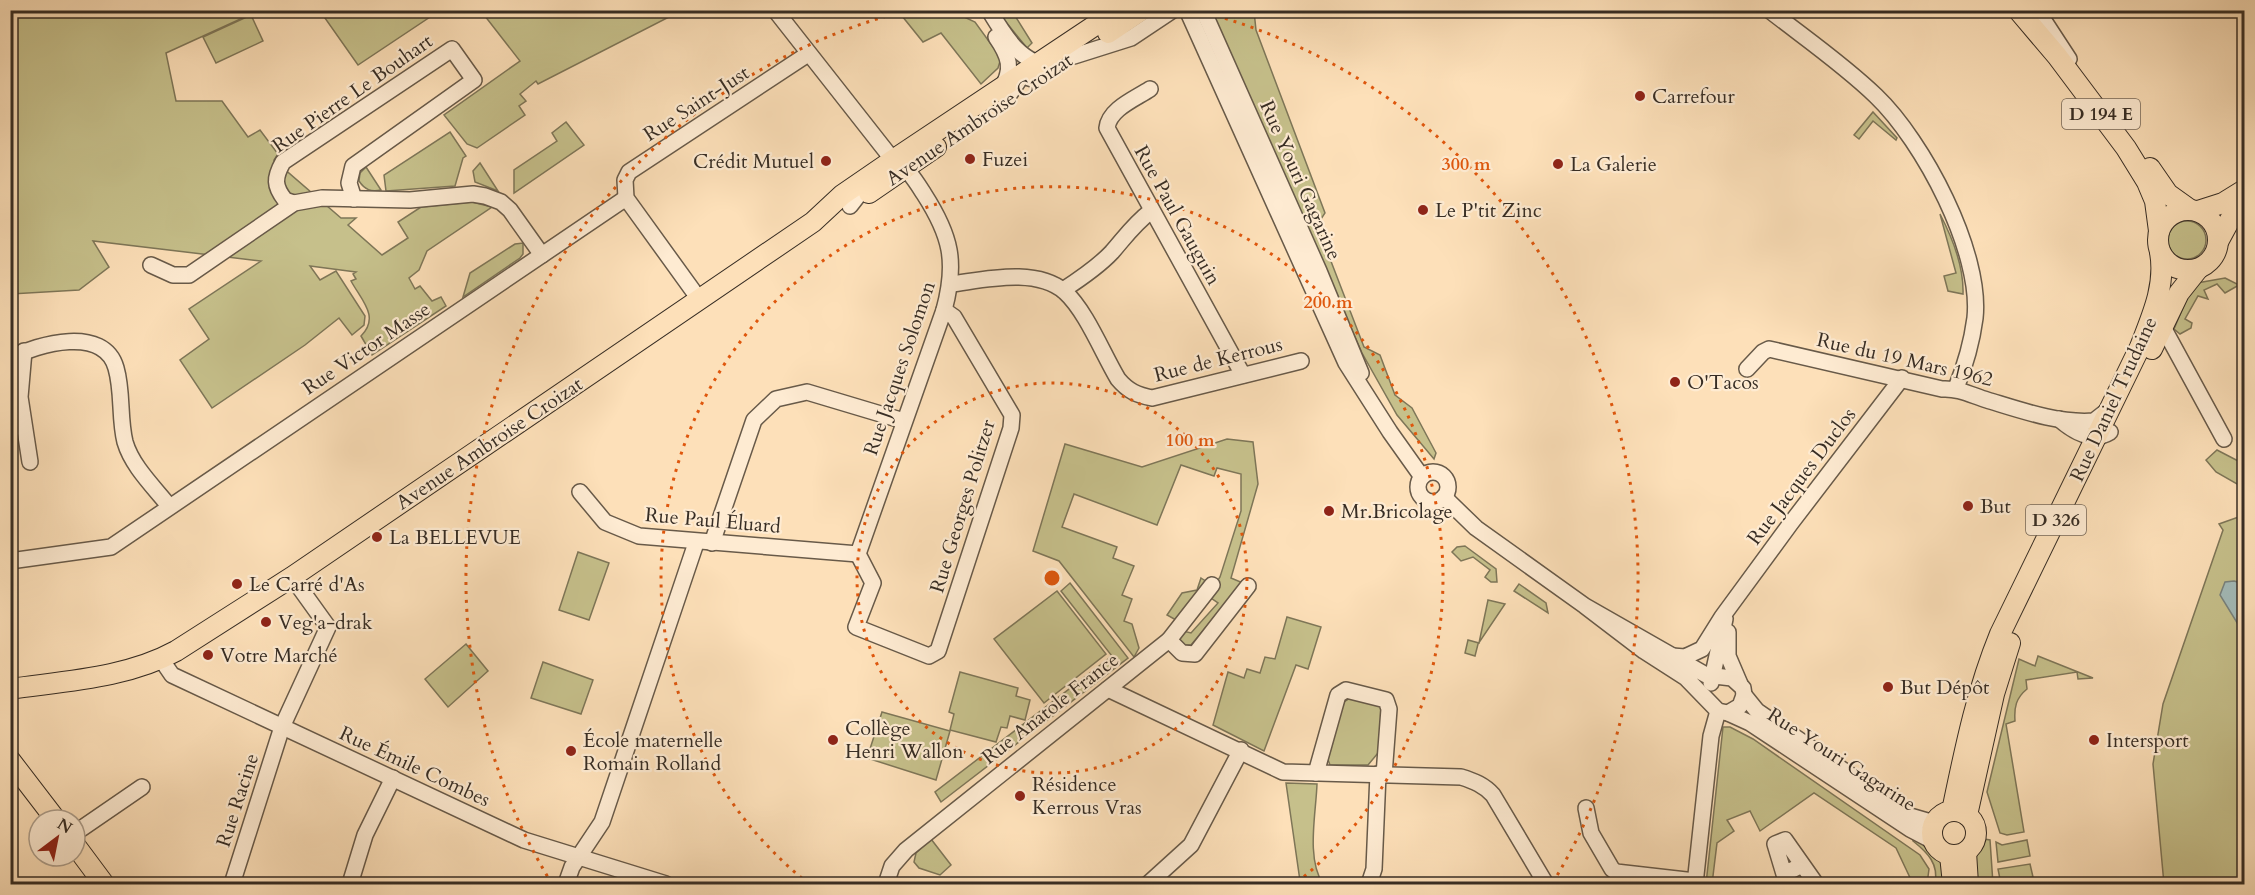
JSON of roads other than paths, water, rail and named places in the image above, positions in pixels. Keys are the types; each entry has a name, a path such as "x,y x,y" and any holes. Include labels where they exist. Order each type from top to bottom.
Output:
{"main road":[{"name":"Avenue Ambroise Croizat","path":"10,689 121,672 161,659 292,577 813,222 842,195 900,164 1004,93 1118,10"},
{"name":"Avenue Ambroise Croizat","path":"1030,74 1074,56 1142,10"},
{"name":"D 194 E","path":"2018,10 2063,64 2126,148 2147,182 2155,201 2159,231"},
{"name":"D 194 E","path":"2026,10 2072,64 2168,194 2193,210"},
{"name":"Avenue Ambroise Croizat","path":"813,222 850,206 944,126 1004,93"},
{"path":"2244,190 2223,203 2167,218 2159,231 2160,252 2176,268 2198,269 2214,256 2229,221 2244,203"},
{"path":"2193,210 2215,225 2219,240"},
{"name":"Rue Daniel Trudaine","path":"1959,813 1975,701 2000,634 2103,435 2112,406 2140,347 2158,297 2162,266 2160,252"},
{"name":"D 326","path":"2103,435 2163,327 2179,293 2198,269"},
{"path":"10,759 47,808"},
{"path":"1959,813 1976,832 1973,843 1958,853 1937,848 1934,832 1938,817 1959,813"},
{"path":"1953,885 1958,853"},
{"path":"1958,853 1968,885"},
{"path":"87,862 104,885"}],"street":[{"name":"Rue Jacques Solomon","path":"775,10 808,54 900,164 937,214 948,239 951,284 944,310 858,554"},
{"path":"979,10 1003,48 1030,74"},
{"path":"989,10 1030,74"},
{"path":"1074,56 1131,38 1173,10"},
{"path":"1186,10 1207,39"},
{"name":"Rue Youri Gagarine","path":"1203,10 1207,39 1319,271 1371,402 1422,477 1434,472 1444,477 1448,487 1444,497 1476,528 1644,651 1717,695"},
{"path":"1769,10 1877,97 1904,129 1948,206 1968,255 1974,293 1975,318 1964,369 1956,388"},
{"path":"2037,10 2072,64"},
{"name":"Rue Pierre Le Bouhart","path":"294,203 285,200 275,186 276,174 283,162 452,49 474,80 353,166 349,183 354,199"},
{"name":"Rue Saint-Just","path":"626,198 625,180 629,172 808,54"},
{"name":"Rue Paul Gauguin","path":"1150,89 1113,113 1108,119 1107,128 1243,375"},
{"path":"151,265 173,275 189,275 294,203 322,198 410,200 473,194 501,202 510,210 542,255"},
{"path":"626,198 699,299"},
{"name":"Rue Victor Masse","path":"10,561 111,547 626,198"},
{"path":"951,284 1025,278 1043,281 1064,290 1095,268 1112,252 1132,225 1151,211"},
{"name":"Rue de Kerrous","path":"1064,290 1078,308 1118,379 1127,389 1139,396 1152,398 1301,361"},
{"name":"Rue Georges Politzer","path":"858,554 873,583 856,627 929,656 938,651 1011,428 1012,415 954,317 944,310"},
{"path":"2163,327 2224,439"},
{"path":"30,462 15,394 17,354 46,343 82,341 104,352 116,366 125,441 133,460 169,506"},
{"name":"Rue du 19 Mars 1962","path":"1747,369 1763,352 1769,350 1902,378 1942,389 1956,388 1986,400 2059,419 2094,421 2112,406"},
{"name":"Rue Jacques Duclos","path":"1671,656 1685,657 1702,649 1791,523 1902,378"},
{"path":"566,885 572,867 602,822 704,543 754,420 776,399 807,392 903,422"},
{"name":"Rue du 19 Mars 1962","path":"2059,419 2078,433 2103,435"},
{"name":"Rue Paul Éluard","path":"580,492 605,522 639,536 858,554"},
{"name":"Rue Racine","path":"232,885 282,727 328,627 292,577"},
{"name":"Rue Anatole France","path":"886,885 892,866 906,849 1169,640 1212,585"},
{"path":"1169,640 1182,653 1194,654 1248,586"},
{"name":"Rue Jacques Duclos","path":"1735,601 1728,621 1728,656 1742,690"},
{"name":"Rue Jacques Duclos","path":"1695,883 1717,695 1720,634 1735,601"},
{"name":"Rue Youri Gagarine","path":"1585,606 1671,656 1750,723 1910,829 1934,832"},
{"name":"Rue Émile Combes","path":"161,659 172,675 524,840 666,885"},
{"path":"1732,678 1742,690 1740,706 1717,695 1732,678"},
{"path":"1108,689 1241,750 1283,772 1461,777 1485,786 1493,795 1546,885"},
{"path":"1316,773 1338,695 1346,690 1386,700 1389,709 1381,774 1374,869 1369,885"},
{"name":"Rue Youri Gagarine","path":"1742,690 1757,711 1934,832"},
{"path":"1148,885 1191,845 1241,750"},
{"path":"350,885 365,836 393,778"},
{"path":"87,825 142,787"},
{"path":"1586,808 1591,833 1616,872 1695,883"},
{"path":"1803,865 1816,885"}],"water":[{"path":"2234,581 2244,584 2244,634 2220,595 2225,582"}],"place":[{"name":"Carrefour","path":"1640,96"},
{"name":"Fuzei","path":"970,159"},
{"name":"Crédit Mutuel","path":"826,161"},
{"name":"La Galerie","path":"1558,164"},
{"name":"Le P'tit Zinc","path":"1423,210"},
{"name":"O'Tacos","path":"1675,382"},
{"name":"But","path":"1968,506"},
{"name":"Mr.Bricolage","path":"1329,511"},
{"name":"La BELLEVUE","path":"377,537"},
{"name":"Le Carré d'As","path":"237,584"},
{"name":"Veg'a-drak","path":"266,622"},
{"name":"Votre Marché","path":"208,655"},
{"name":"But Dépôt","path":"1888,687"},
{"name":"Collège Henri Wallon","path":"833,740"},
{"name":"Intersport","path":"2094,740"},
{"name":"École maternelle Romain Rolland","path":"571,751"},
{"name":"Résidence Kerrous Vras","path":"1020,796"}]}
